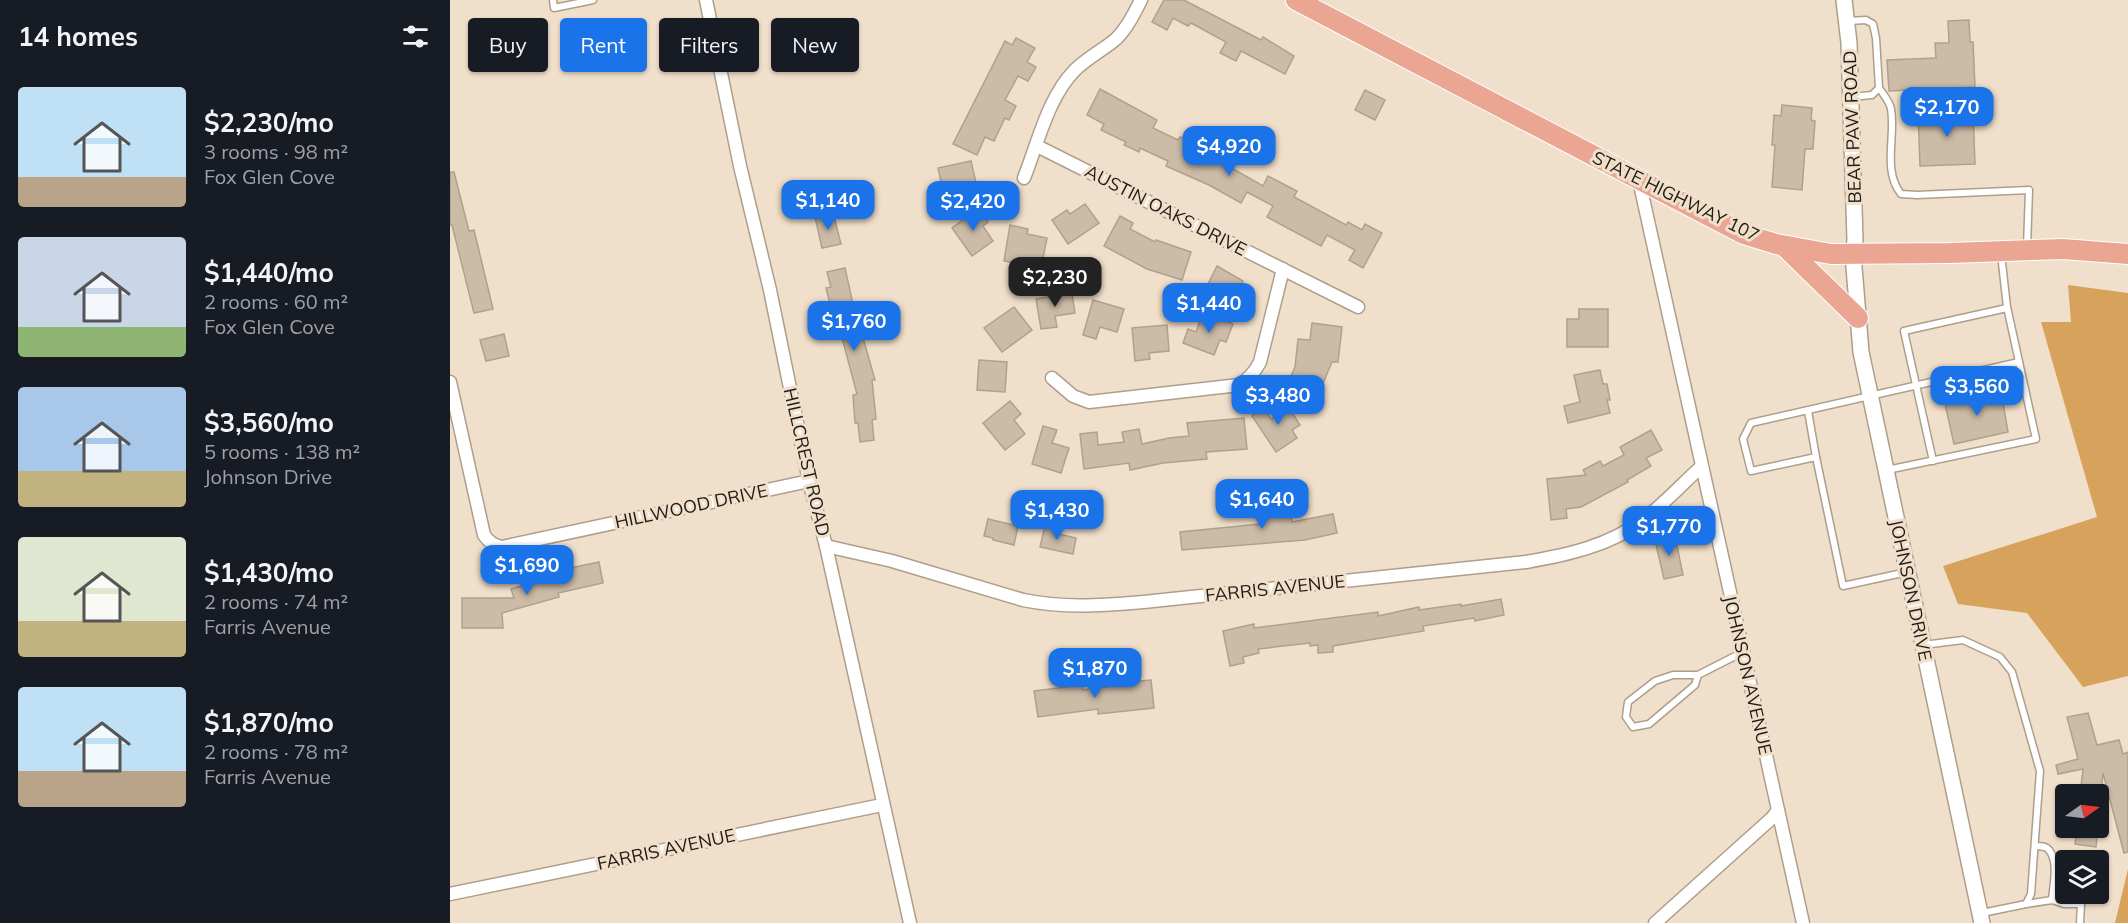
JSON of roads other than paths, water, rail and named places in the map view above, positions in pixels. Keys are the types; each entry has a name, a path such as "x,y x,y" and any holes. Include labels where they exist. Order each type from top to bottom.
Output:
{"main road":[{"name":"STATE HIGHWAY 107","path":"1296,0 1744,234 1784,246 1831,254 2063,249 2128,254"},
{"path":"1784,246 1858,318"}],"street":[{"name":"HILLCREST ROAD","path":"706,0 740,165 770,290 809,481 826,546 910,923"},
{"path":"1024,178 1048,114 1060,91 1075,70 1116,38 1129,24 1141,0"},
{"name":"BEAR PAW ROAD","path":"1844,0 1851,97 1855,240 1853,255"},
{"name":"AUSTIN OAKS DRIVE","path":"1037,146 1358,307"},
{"name":"JOHNSON AVENUE","path":"1640,180 1701,467 1803,923"},
{"name":"JOHNSON DRIVE","path":"1853,255 1861,352 1981,918"},
{"path":"1052,378 1073,396 1089,402 1239,385 1255,372 1260,362 1283,269"},
{"name":"HILLWOOD DRIVE","path":"450,382 484,535 495,545 502,547 809,481"},
{"name":"FARRIS AVENUE","path":"826,546 892,561 1043,604 1075,607 1130,603 1526,562 1574,553 1609,539 1642,521 1701,467"},
{"name":"FARRIS AVENUE","path":"450,894 882,805"},
{"path":"1655,923 1772,818 1778,810"}],"lane":[{"path":"553,0 554,8 593,0"},
{"path":"1847,21 1866,20 1872,24 1876,38 1879,88 1891,107 1892,174 1895,186 1901,194 2029,190 2027,250"},
{"path":"1851,97 1872,95 1879,88"},
{"path":"1886,471 2036,440 2007,308 2001,251"},
{"path":"1933,461 1904,332 2007,308"},
{"path":"1816,457 1751,471 1743,439 1750,423 2019,362"},
{"path":"1808,411 1844,586 1907,572"},
{"path":"1922,645 1963,640 2000,657 2012,672 2040,771 2031,894 2026,903"},
{"path":"1698,675 1695,685 1649,724 1634,727 1626,717 1628,702 1655,681 1673,675 1698,675 1743,652"},
{"path":"2035,846 2043,846 2049,850 2054,863 2052,900"},
{"path":"1981,918 2026,903 2055,901"},
{"path":"2080,923 2081,904"}]}
